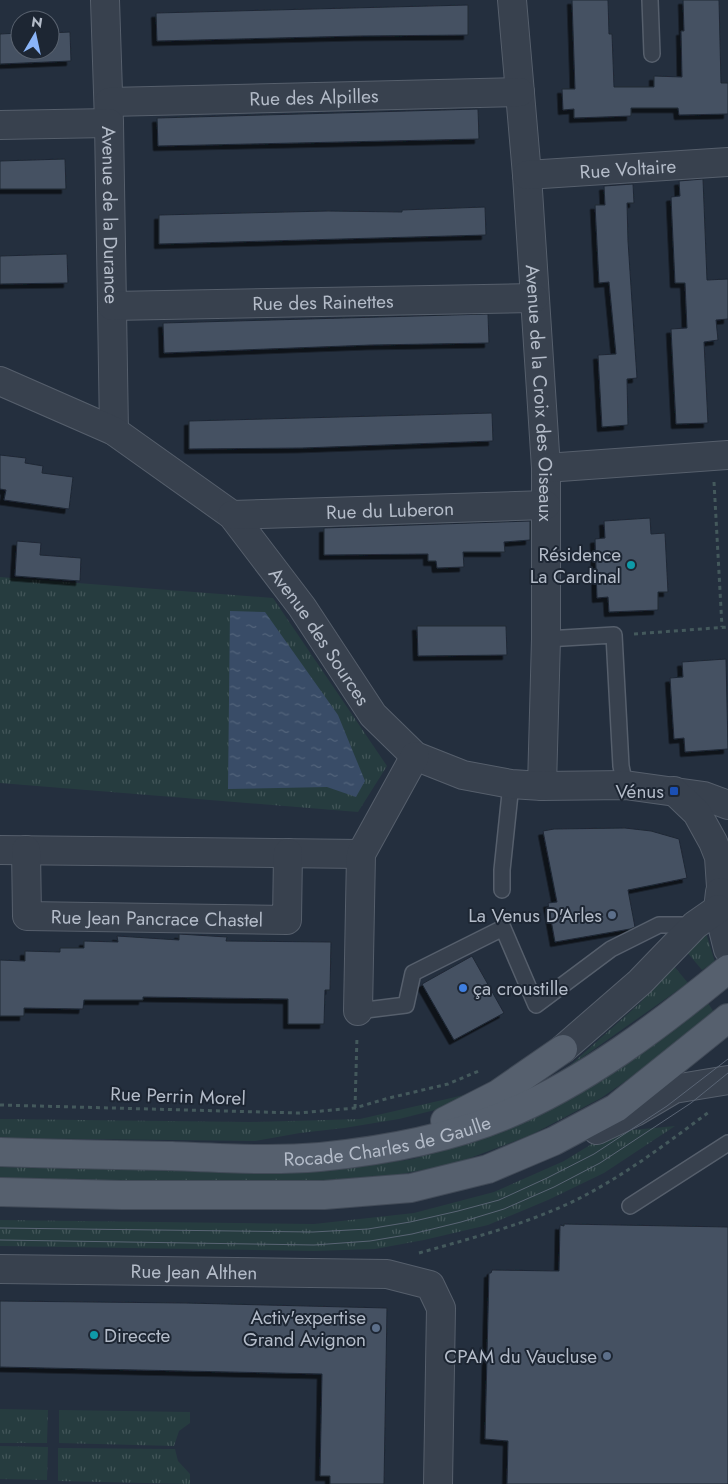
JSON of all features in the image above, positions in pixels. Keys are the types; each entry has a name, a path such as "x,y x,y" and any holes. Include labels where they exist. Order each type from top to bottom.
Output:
{"main road":[{"name":"Rocade Charles de Gaulle","path":"0,1152 241,1158 320,1157 431,1139 502,1116 553,1093 608,1058 668,1016 728,969"},
{"path":"0,1192 121,1195 324,1195 411,1188 488,1168 554,1141 616,1108 728,1018"},
{"path":"364,1151 445,1121 498,1094 563,1049"}],"street":[{"name":"Avenue de la Durance","path":"105,0 109,112 114,431"},
{"name":"Avenue de la Croix des Oiseaux","path":"512,0 527,175 546,468 546,639 542,786"},
{"name":"Rue des Alpilles","path":"0,125 109,112 520,92"},
{"name":"Rue Voltaire","path":"527,175 728,162"},
{"name":"Rue des Rainettes","path":"112,306 534,298"},
{"name":"Avenue des Sources","path":"0,381 114,431 232,515 302,608 374,715 415,756 462,775 511,784 542,786 625,785 674,790 704,796 728,806"},
{"path":"546,468 720,456"},
{"name":"Rue du Luberon","path":"232,515 546,505"},
{"path":"358,1010 361,854 415,756"},
{"path":"674,790 697,813 719,856 728,949"},
{"name":"Rue Jean Pancrace Chastel","path":"288,854 287,920 27,916 13,850 361,854"},
{"path":"563,1049 640,982 695,925 722,891"},
{"path":"488,1168 549,1153 635,1112 674,1089 728,1080"},
{"name":"Rue Jean Althen","path":"0,1269 387,1274 430,1285 441,1308 438,1484"}],"lane":[{"path":"650,0 652,54"},
{"path":"546,639 614,635 622,766 625,785"},
{"path":"502,890 502,870 511,784"},
{"path":"358,1010 406,1005 412,973 503,928 536,1005 611,949 659,925 695,925"},
{"path":"630,1206 728,1143"}],"path":[{"path":"720,456 722,627"},
{"path":"614,635 728,627"},
{"path":"355,1108 358,1010"},
{"name":"Rue Perrin Morel","path":"0,1105 299,1113 355,1108 448,1084 484,1068"},
{"path":"387,1274 386,1262 512,1226 576,1200 644,1160 712,1110"}],"green space":[{"path":"0,577 273,598 387,766 358,812 0,783"},
{"path":"705,930 715,962 702,970 686,951"},
{"path":"673,965 688,983 566,1069 640,1003"},
{"path":"708,1003 715,1014 665,1054 601,1098 529,1136 454,1164 391,1176 306,1184 0,1179 0,1167 238,1171 353,1168 413,1159 505,1131 575,1097 628,1063"},
{"path":"473,1093 451,1106 399,1119 255,1141 0,1138 0,1119 250,1122 360,1119"},
{"path":"675,1126 604,1173 548,1200 488,1225 375,1249 314,1251 0,1246 0,1220 314,1224 414,1213 494,1192 564,1161 611,1132"},
{"path":"0,1409 48,1410 47,1443 0,1443"},
{"path":"59,1410 190,1412 190,1423 179,1431 174,1446 59,1443"},
{"path":"0,1446 48,1447 47,1480 0,1479"},
{"path":"58,1448 175,1449 178,1461 190,1474 190,1484 58,1481"}],"water":[{"path":"230,611 265,612 338,715 365,781 356,797 327,787 228,789"}],"building":[{"path":"572,0 608,0 609,34 612,34 614,87 654,87 654,76 682,77 681,31 684,31 683,0 719,0 721,83 728,83 728,114 679,115 678,108 631,108 631,116 574,118 574,109 563,110 562,89 575,89"},
{"path":"468,5 468,35 157,41 156,13"},
{"path":"60,32 70,32 71,61 0,64 0,34 10,34 10,60 60,60"},
{"path":"478,109 479,139 158,146 157,118"},
{"path":"65,159 66,189 0,189 0,161"},
{"path":"703,179 707,280 728,279 728,319 716,320 718,340 704,342 708,423 676,424 671,329 687,328 685,283 675,283 671,197 680,196 679,181"},
{"path":"633,184 634,203 627,203 637,378 627,379 628,425 602,427 598,355 616,354 609,282 599,283 595,205 605,205 604,186"},
{"path":"485,207 486,235 159,244 159,215 328,211 402,212 402,210"},
{"path":"67,254 68,283 0,284 0,256"},
{"path":"488,314 489,343 371,345 164,353 163,323"},
{"path":"492,413 493,441 302,448 189,449 189,421"},
{"path":"0,455 26,458 25,463 43,466 42,473 73,477 69,509 4,500 6,490 0,489"},
{"name":"Résidence La Cardinal","path":"650,518 651,534 665,533 668,592 658,592 658,610 609,612 608,597 597,598 595,539 605,538 604,521"},
{"path":"530,521 530,540 504,542 505,552 463,552 464,567 437,568 436,561 428,561 428,554 324,555 324,528"},
{"path":"17,541 41,543 40,555 81,558 80,581 15,576"},
{"path":"417,626 506,626 507,655 418,656"},
{"path":"726,659 728,749 685,752 684,738 674,739 670,678 683,677 682,662"},
{"path":"625,828 651,831 679,839 687,878 628,890 635,927 555,942 548,903 557,902 543,831 554,829"},
{"path":"179,934 227,937 226,941 331,942 330,990 325,990 324,1024 288,1024 288,999 143,997 143,1000 84,1000 83,1009 24,1008 24,1016 0,1016 0,960 25,961 25,951 60,952 60,948 84,948 84,941 118,942 117,936 179,940"},
{"path":"472,956 504,1013 454,1040 422,984"},
{"name":"CPAM du Vaucluse","path":"564,1224 728,1227 728,1484 507,1484 508,1441 485,1439 489,1273 492,1270 559,1271 560,1225 564,1226"},
{"path":"0,1301 387,1308 384,1484 330,1484 330,1476 320,1476 322,1374 0,1367"}],"tram line":[{"path":"0,1228 313,1232 368,1229 458,1211 499,1200 594,1154 667,1106 728,1059"},
{"path":"0,1240 314,1245 370,1241 412,1234 504,1209 554,1187 600,1163 691,1103 728,1073"}],"place":[{"name":"Résidence La Cardinal","path":"631,565"},
{"name":"Vénus","path":"674,791"},
{"name":"La Venus D'Arles","path":"612,915"},
{"name":"ça croustille","path":"463,988"},
{"name":"Activ'expertise Grand Avignon","path":"376,1328"},
{"name":"Direccte","path":"94,1335"},
{"name":"CPAM du Vaucluse","path":"607,1356"}]}
